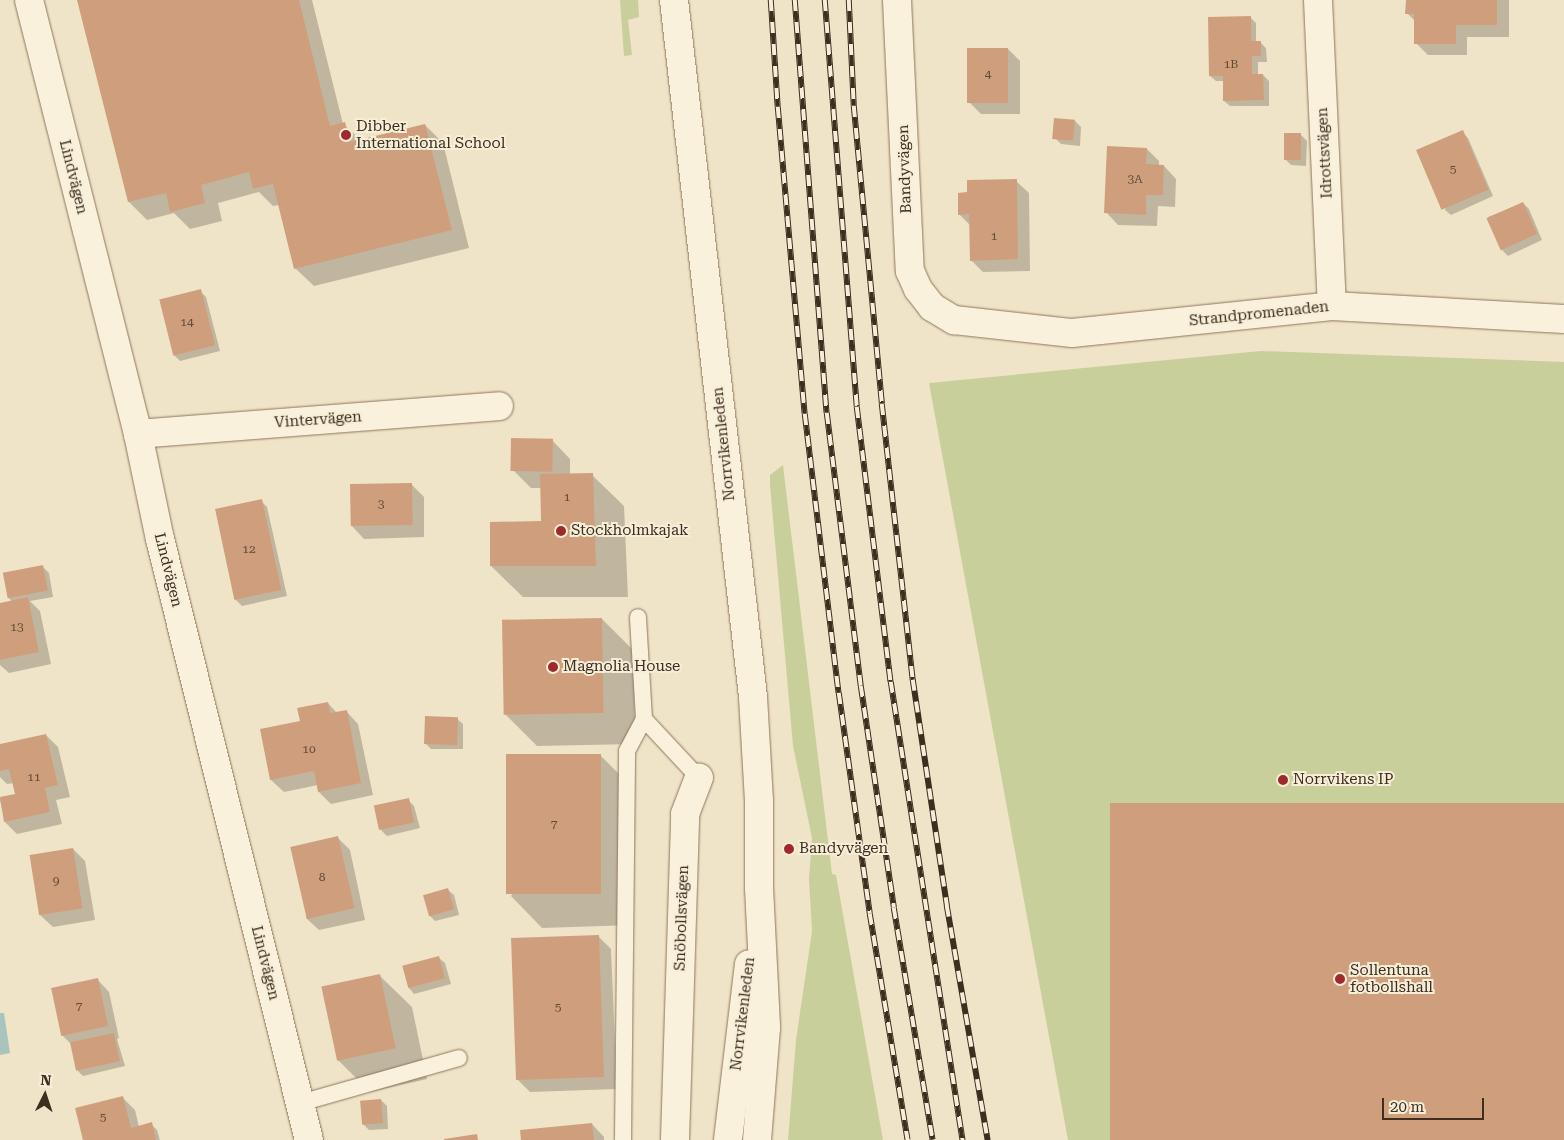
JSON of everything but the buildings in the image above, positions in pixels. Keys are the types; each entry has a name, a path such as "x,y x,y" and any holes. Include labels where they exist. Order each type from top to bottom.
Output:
{"street":[{"name":"Lindvägen","path":"29,0 138,434 160,539 309,1140"},
{"name":"Norrvikenleden","path":"674,0 753,697 759,801 759,888 766,1028 757,1140"},
{"name":"Bandyvägen","path":"898,0 910,271 918,288 932,307 954,320"},
{"name":"Idrottsvägen","path":"1318,0 1332,306"},
{"name":"Strandpromenaden","path":"954,320 1072,333 1332,306 1564,319"},
{"name":"Vintervägen","path":"138,434 499,406"},
{"name":"Snöbollsvägen","path":"675,1140 685,814 698,778"},
{"name":"Norrvikenleden","path":"728,1140 759,888"}],"lane":[{"path":"623,1140 626,751 644,719 638,617"},
{"name":"Snöbollsvägen","path":"644,719 698,778"},
{"path":"300,1102 459,1058"}],"green space":[{"path":"620,0 638,0 639,17 628,20 632,55 624,56"},
{"name":"Norrvikens IP","path":"1261,351 1564,362 1564,1140 1068,1140 929,383"},
{"path":"783,465 832,874 836,875 883,1140 788,1140 796,1040 812,931 809,879 812,838 793,746 770,485 770,475"}],"water":[{"path":"0,1013 4,1013 10,1053 0,1055"}],"railway":[{"path":"771,0 778,107 805,414 839,693 870,914 908,1140"},
{"path":"795,0 827,413 861,686 894,908 933,1140"},
{"path":"825,0 857,407 891,682 963,1140"},
{"path":"849,0 854,106 882,404 913,680 947,906 988,1140"}],"place":[{"name":"Dibber International School","path":"346,135"},
{"name":"Stockholmkajak","path":"561,531"},
{"name":"Magnolia House","path":"553,667"},
{"name":"Norrvikens IP","path":"1283,780"},
{"name":"Bandyvägen","path":"789,849"},
{"name":"Sollentuna fotbollshall","path":"1340,979"}]}
